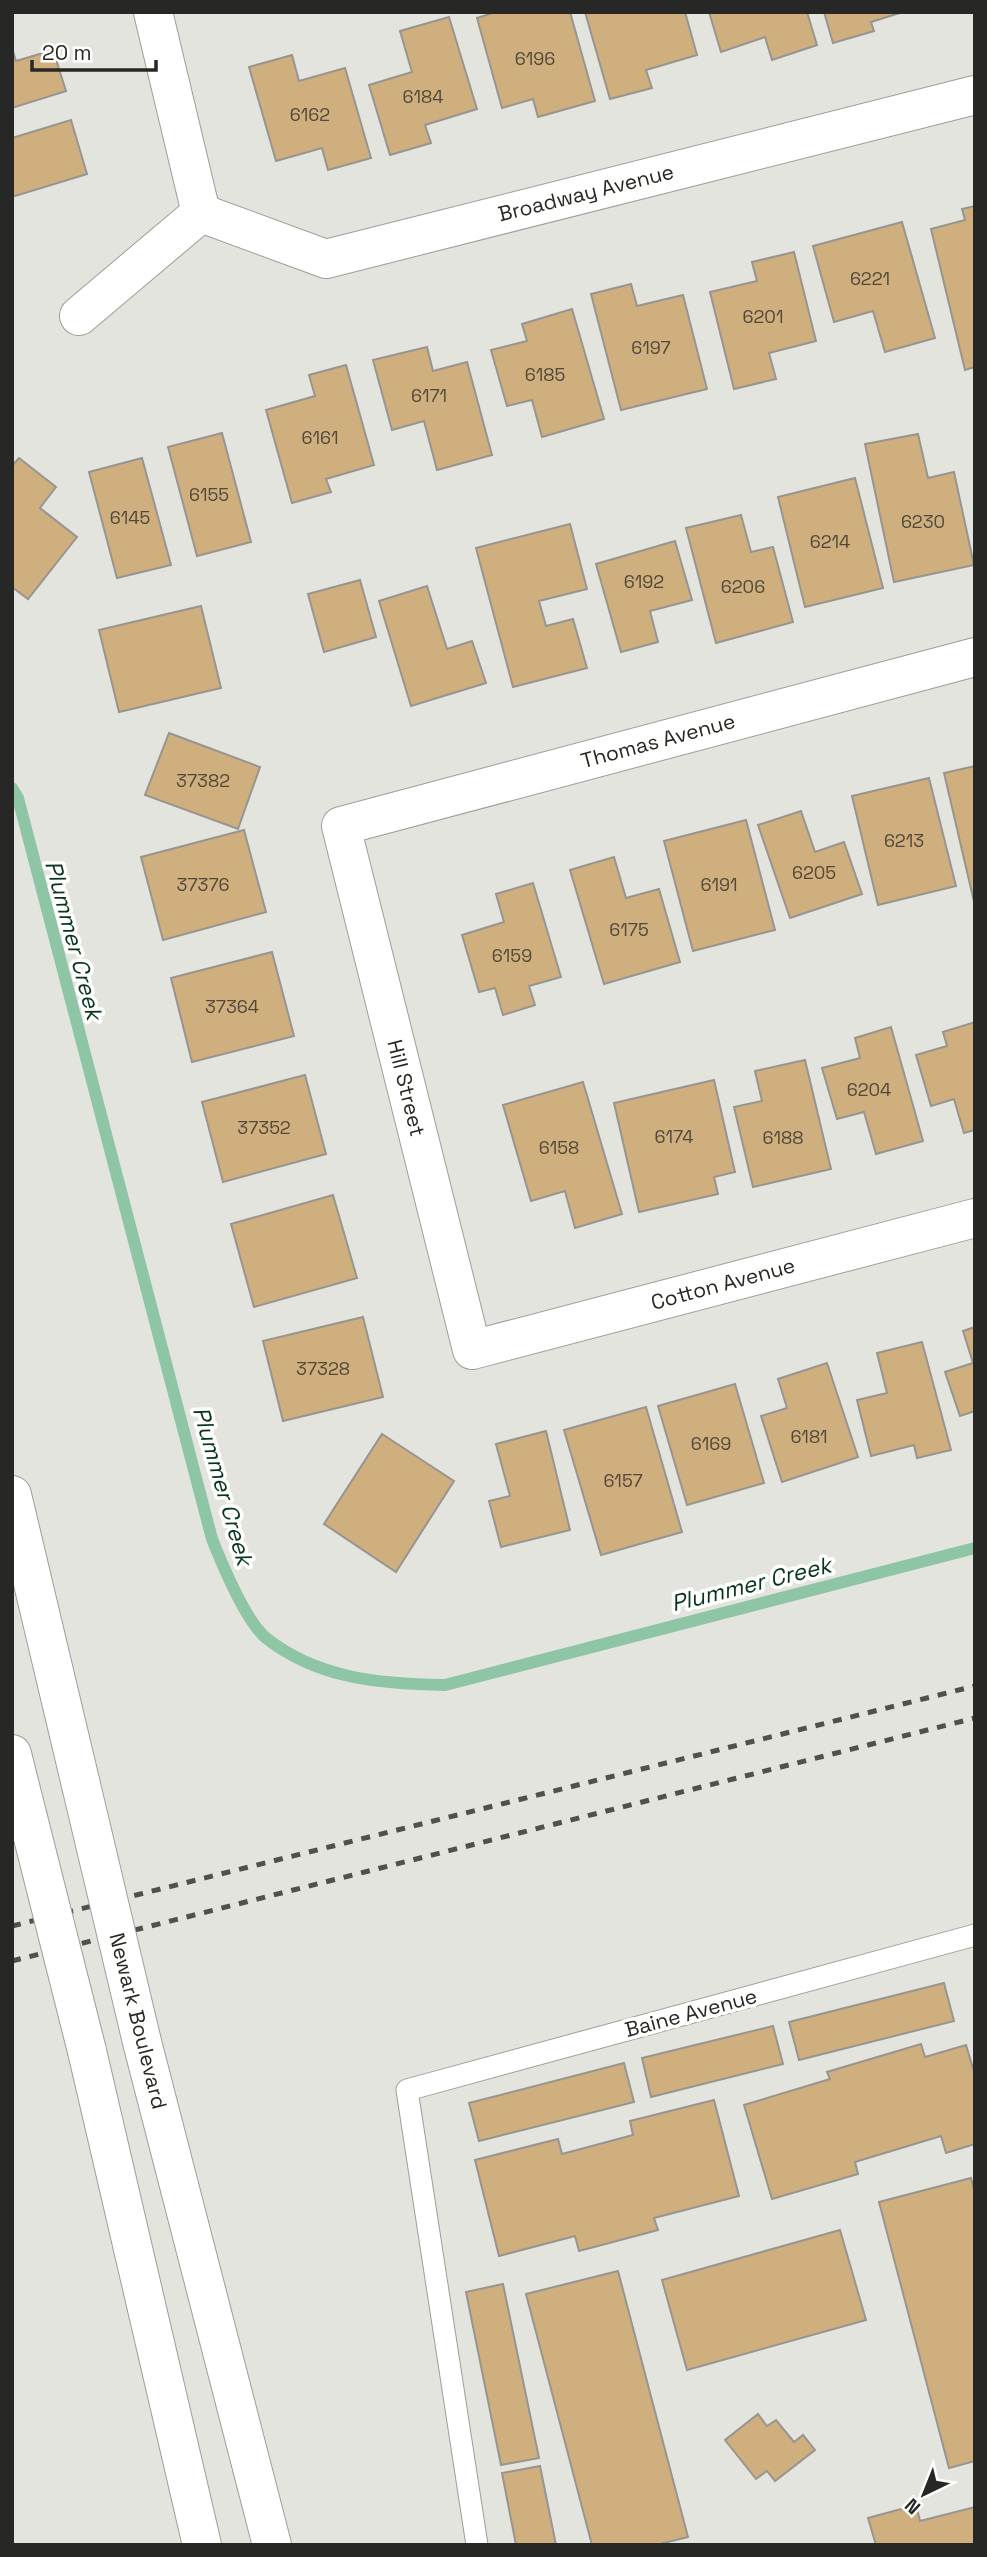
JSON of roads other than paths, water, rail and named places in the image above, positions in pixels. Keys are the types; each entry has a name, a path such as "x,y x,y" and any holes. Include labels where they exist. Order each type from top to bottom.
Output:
{"street":[{"path":"79,316 201,213 153,12"},
{"name":"Broadway Avenue","path":"201,213 326,258 975,94"},
{"name":"Thomas Avenue","path":"341,826 975,657"},
{"name":"Hill Street","path":"341,826 472,1350"},
{"name":"Cotton Avenue","path":"472,1350 975,1218"},
{"name":"Newark Boulevard","path":"12,1495 142,2042 272,2545"},
{"path":"12,1754 87,2051 202,2545"}],"lane":[{"name":"Baine Avenue","path":"477,2545 407,2091 975,1935"}],"waterway":[{"name":"Plummer Creek","path":"12,788 18,798 212,1539 243,1606 266,1638 286,1652 329,1671 397,1683 445,1685 975,1548"}],"railway":[{"path":"12,1926 975,1686"},
{"path":"12,1961 975,1718"}]}
